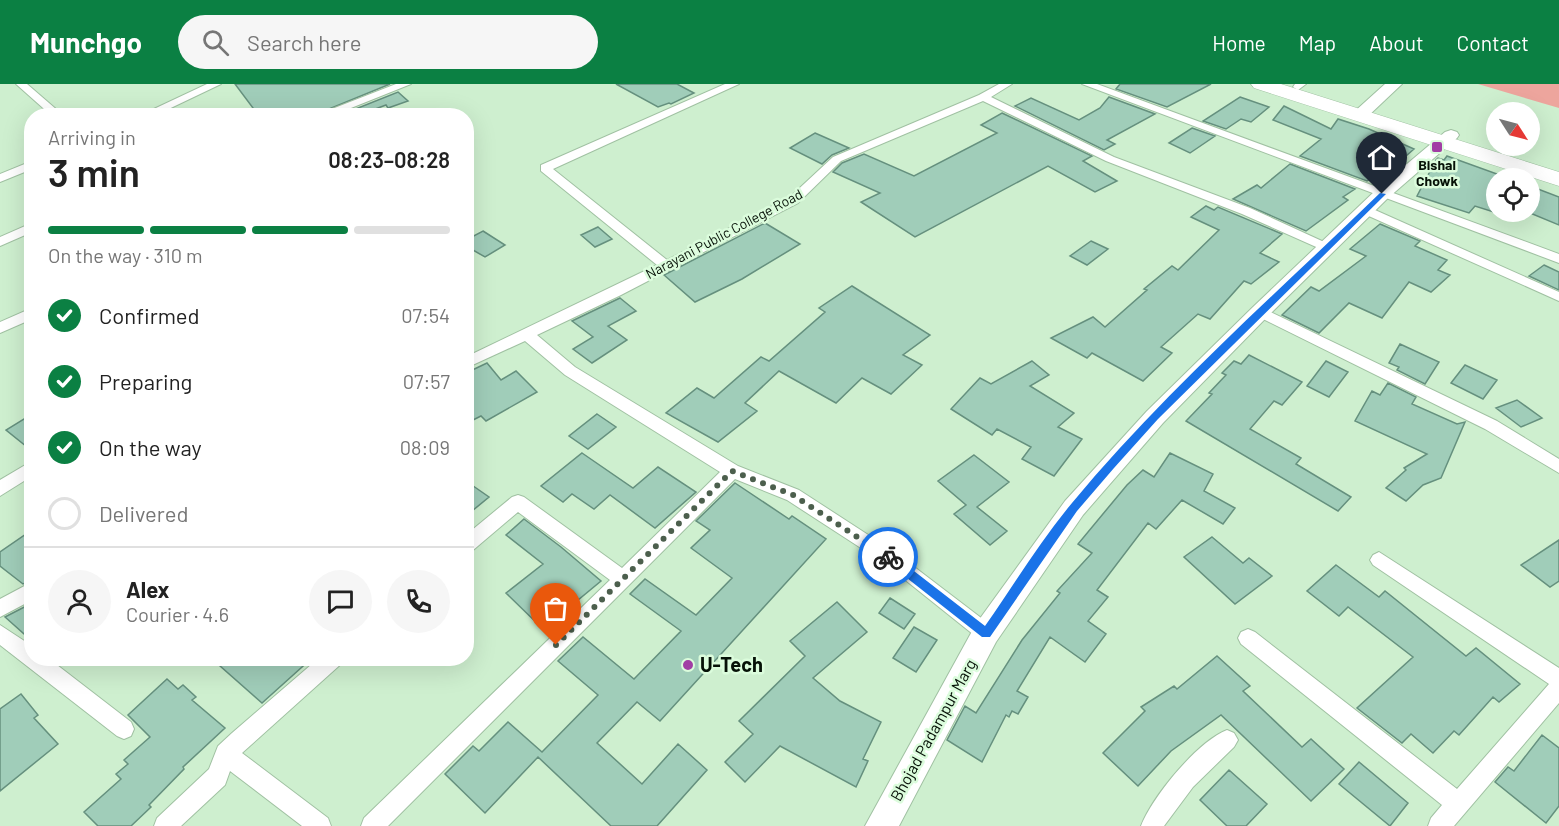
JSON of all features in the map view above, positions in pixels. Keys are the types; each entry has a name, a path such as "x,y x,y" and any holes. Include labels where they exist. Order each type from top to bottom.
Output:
{"highway":[{"path":"1261,84 1364,112 1559,179"},
{"path":"1296,85 1364,112"},
{"path":"1448,139 1559,169"}],"street":[{"path":"21,84 50,108"},
{"path":"162,108 216,84"},
{"path":"340,108 406,84"},
{"path":"666,266 545,168 734,84"},
{"name":"Narayani Public College Road","path":"474,359 666,266 794,200 806,192 823,168 837,159 1007,84"},
{"path":"1087,84 1374,202 1559,297"},
{"path":"1364,112 1394,84"},
{"path":"983,96 1110,159 1246,211 1328,247"},
{"path":"348,105 352,108"},
{"name":"Bhojad Padampur Marg","path":"881,826 986,633 1081,500 1155,417 1260,312 1374,202 1448,139"},
{"path":"0,178 24,168"},
{"path":"1374,202 1559,260"},
{"path":"0,242 24,231"},
{"path":"1260,312 1491,426 1559,466"},
{"path":"0,328 24,317"},
{"path":"527,335 570,372 732,471 793,495 890,558 986,633"},
{"path":"372,826 732,471"},
{"path":"0,489 24,472"},
{"path":"474,539 518,502 622,579"},
{"path":"1379,560 1559,679"},
{"path":"0,609 24,595"},
{"path":"0,634 24,652"},
{"path":"1248,638 1458,804"},
{"path":"42,666 124,729"},
{"path":"165,826 217,777 226,754 239,740 325,666"},
{"path":"1439,826 1559,688"},
{"path":"1152,826 1188,776 1227,740"},
{"path":"226,754 320,826"}],"shaded area":[{"path":"1478,84 1559,84 1559,108"}],"building":[{"path":"235,84 390,84 332,108 253,108"},
{"path":"616,84 677,84 694,93 671,104 658,107"},
{"path":"1120,84 1211,84 1167,107 1116,89"},
{"path":"398,92 408,101 388,108 386,105 378,108 358,108"},
{"path":"1109,97 1155,114 1107,140 1115,144 1104,150 1015,106 1031,98 1079,120 1100,108"},
{"path":"1240,97 1269,107 1251,122 1241,119 1226,129 1203,121"},
{"path":"1284,106 1331,129 1338,119 1369,129 1414,149 1398,163 1395,162 1367,181 1300,156 1321,139 1273,120"},
{"path":"1002,113 1092,156 1083,161 1117,181 1095,192 1048,166 915,237 861,202 880,193 833,172 842,163 864,154 914,176 997,133 981,125"},
{"path":"1192,128 1215,136 1190,153 1169,143"},
{"path":"815,133 849,148 832,155 822,164 790,148"},
{"path":"1447,156 1486,170 1486,210 1475,206 1469,213 1417,196 1436,160 1438,158 1444,160"},
{"path":"1290,164 1355,189 1343,197 1348,200 1306,231 1233,199 1257,185 1261,188"},
{"path":"1540,190 1559,197 1559,225 1540,217"},
{"path":"1206,206 1214,210 1218,207 1282,234 1260,253 1279,262 1251,284 1244,281 1210,319 1198,314 1161,347 1172,353 1143,381 1092,353 1087,358 1051,338 1093,317 1105,327 1147,290 1144,289 1172,266 1178,270 1219,230 1191,217"},
{"path":"765,223 800,244 742,279 695,302 664,275"},
{"path":"1380,224 1420,241 1415,246 1447,260 1438,270 1450,275 1431,292 1409,282 1382,318 1349,303 1319,333 1282,315 1311,287 1319,291 1366,256 1350,249"},
{"path":"598,227 612,239 595,247 581,235"},
{"path":"483,231 505,245 485,257 474,251 474,236"},
{"path":"1091,241 1108,249 1087,265 1070,256"},
{"path":"1544,265 1559,272 1559,290 1529,276"},
{"path":"852,286 930,335 903,355 922,365 891,394 862,378 836,403 779,371 745,403 757,411 718,442 666,413 697,388 714,398 761,357 769,361 825,312 819,308"},
{"path":"620,298 636,311 608,326 627,340 592,363 573,349 593,337 572,321"},
{"path":"1400,344 1439,362 1425,384 1397,370 1399,367 1389,363"},
{"path":"1249,355 1302,382 1282,405 1274,401 1250,429 1301,458 1296,464 1351,497 1338,511 1186,421 1212,394 1209,393 1226,375 1222,373 1234,361 1241,364"},
{"path":"1032,361 1049,375 1030,386 1074,413 1058,427 1082,439 1054,476 1022,459 1031,447 997,429 992,435 951,409 980,378 991,384"},
{"path":"1326,361 1348,372 1329,397 1307,386"},
{"path":"487,363 501,380 516,371 537,392 486,421 481,416 474,420 474,369"},
{"path":"1465,365 1497,380 1483,399 1451,383"},
{"path":"1388,383 1416,397 1412,404 1457,424 1465,422 1441,478 1423,485 1406,501 1386,488 1406,470 1404,468 1427,454 1355,421 1372,391 1380,395"},
{"path":"1517,400 1542,418 1521,427 1496,408"},
{"path":"597,414 616,427 588,449 569,436"},
{"path":"24,419 24,445 6,430"},
{"path":"582,453 633,488 658,467 696,492 655,528 610,495 594,509 572,494 563,502 541,486"},
{"path":"1170,453 1213,474 1204,491 1235,508 1223,524 1182,500 1156,529 1148,523 1097,590 1108,597 1088,621 1106,634 1085,662 1050,637 1017,691 1028,697 1018,714 1012,711 1009,717 1006,715 982,762 947,740 965,706 976,713 1022,640 1060,593 1057,591 1092,553 1078,544 1127,485 1143,470 1154,477"},
{"path":"974,455 1009,482 977,507 1007,531 990,545 954,514 966,505 938,481"},
{"path":"735,483 789,519 792,516 826,539 660,721 637,702 597,743 642,784 678,744 707,770 657,826 611,826 538,757 485,813 445,774 473,746 479,751 508,722 542,752 598,695 558,661 583,637 634,679 681,631 630,594 645,579 696,615 732,578 691,548 710,530 696,521"},
{"path":"474,487 489,497 474,509"},
{"path":"524,519 601,581 543,629 506,593 543,564 506,535"},
{"path":"24,536 24,584 0,566 0,552"},
{"path":"1212,537 1243,563 1249,558 1272,576 1235,604 1184,557"},
{"path":"1559,540 1559,581 1550,587 1521,565"},
{"path":"1336,565 1379,597 1385,591 1466,656 1476,648 1520,684 1499,702 1493,697 1459,735 1454,731 1433,753 1411,734 1402,743 1357,708 1413,657 1348,607 1339,616 1307,591"},
{"path":"890,598 915,614 904,629 879,613"},
{"path":"837,602 867,632 813,678 840,701 881,722 863,759 868,761 856,787 780,746 745,782 725,762 753,734 739,721 805,656 790,641"},
{"path":"24,607 24,634 5,617"},
{"path":"914,627 937,640 916,672 893,658"},
{"path":"1217,656 1250,686 1243,691 1302,747 1311,739 1344,769 1311,801 1221,715 1171,751 1138,786 1103,753 1145,711 1141,707 1174,686 1177,689"},
{"path":"220,666 303,666 262,703"},
{"path":"167,679 178,689 183,685 196,697 192,700 225,728 183,767 184,769 149,805 151,807 131,826 98,826 84,812 121,779 116,774 128,764 124,760 150,737 128,715"},
{"path":"21,694 38,715 34,718 58,744 0,791 0,709"},
{"path":"1542,735 1559,748 1559,806 1546,823 1495,782 1508,767 1514,771"},
{"path":"1359,762 1408,803 1390,826 1339,784"},
{"path":"1229,770 1267,804 1246,826 1227,826 1200,800"}],"way so far":[{"path":"556,645 732,471 793,495 888,557"}],"place":[{"name":"Bishal Chowk","path":"1437,147"},
{"name":"U-Tech","path":"688,665"}],"route":[{"path":"888,557 986,633 1074,508 1111,465 1155,417 1382,194"}]}
